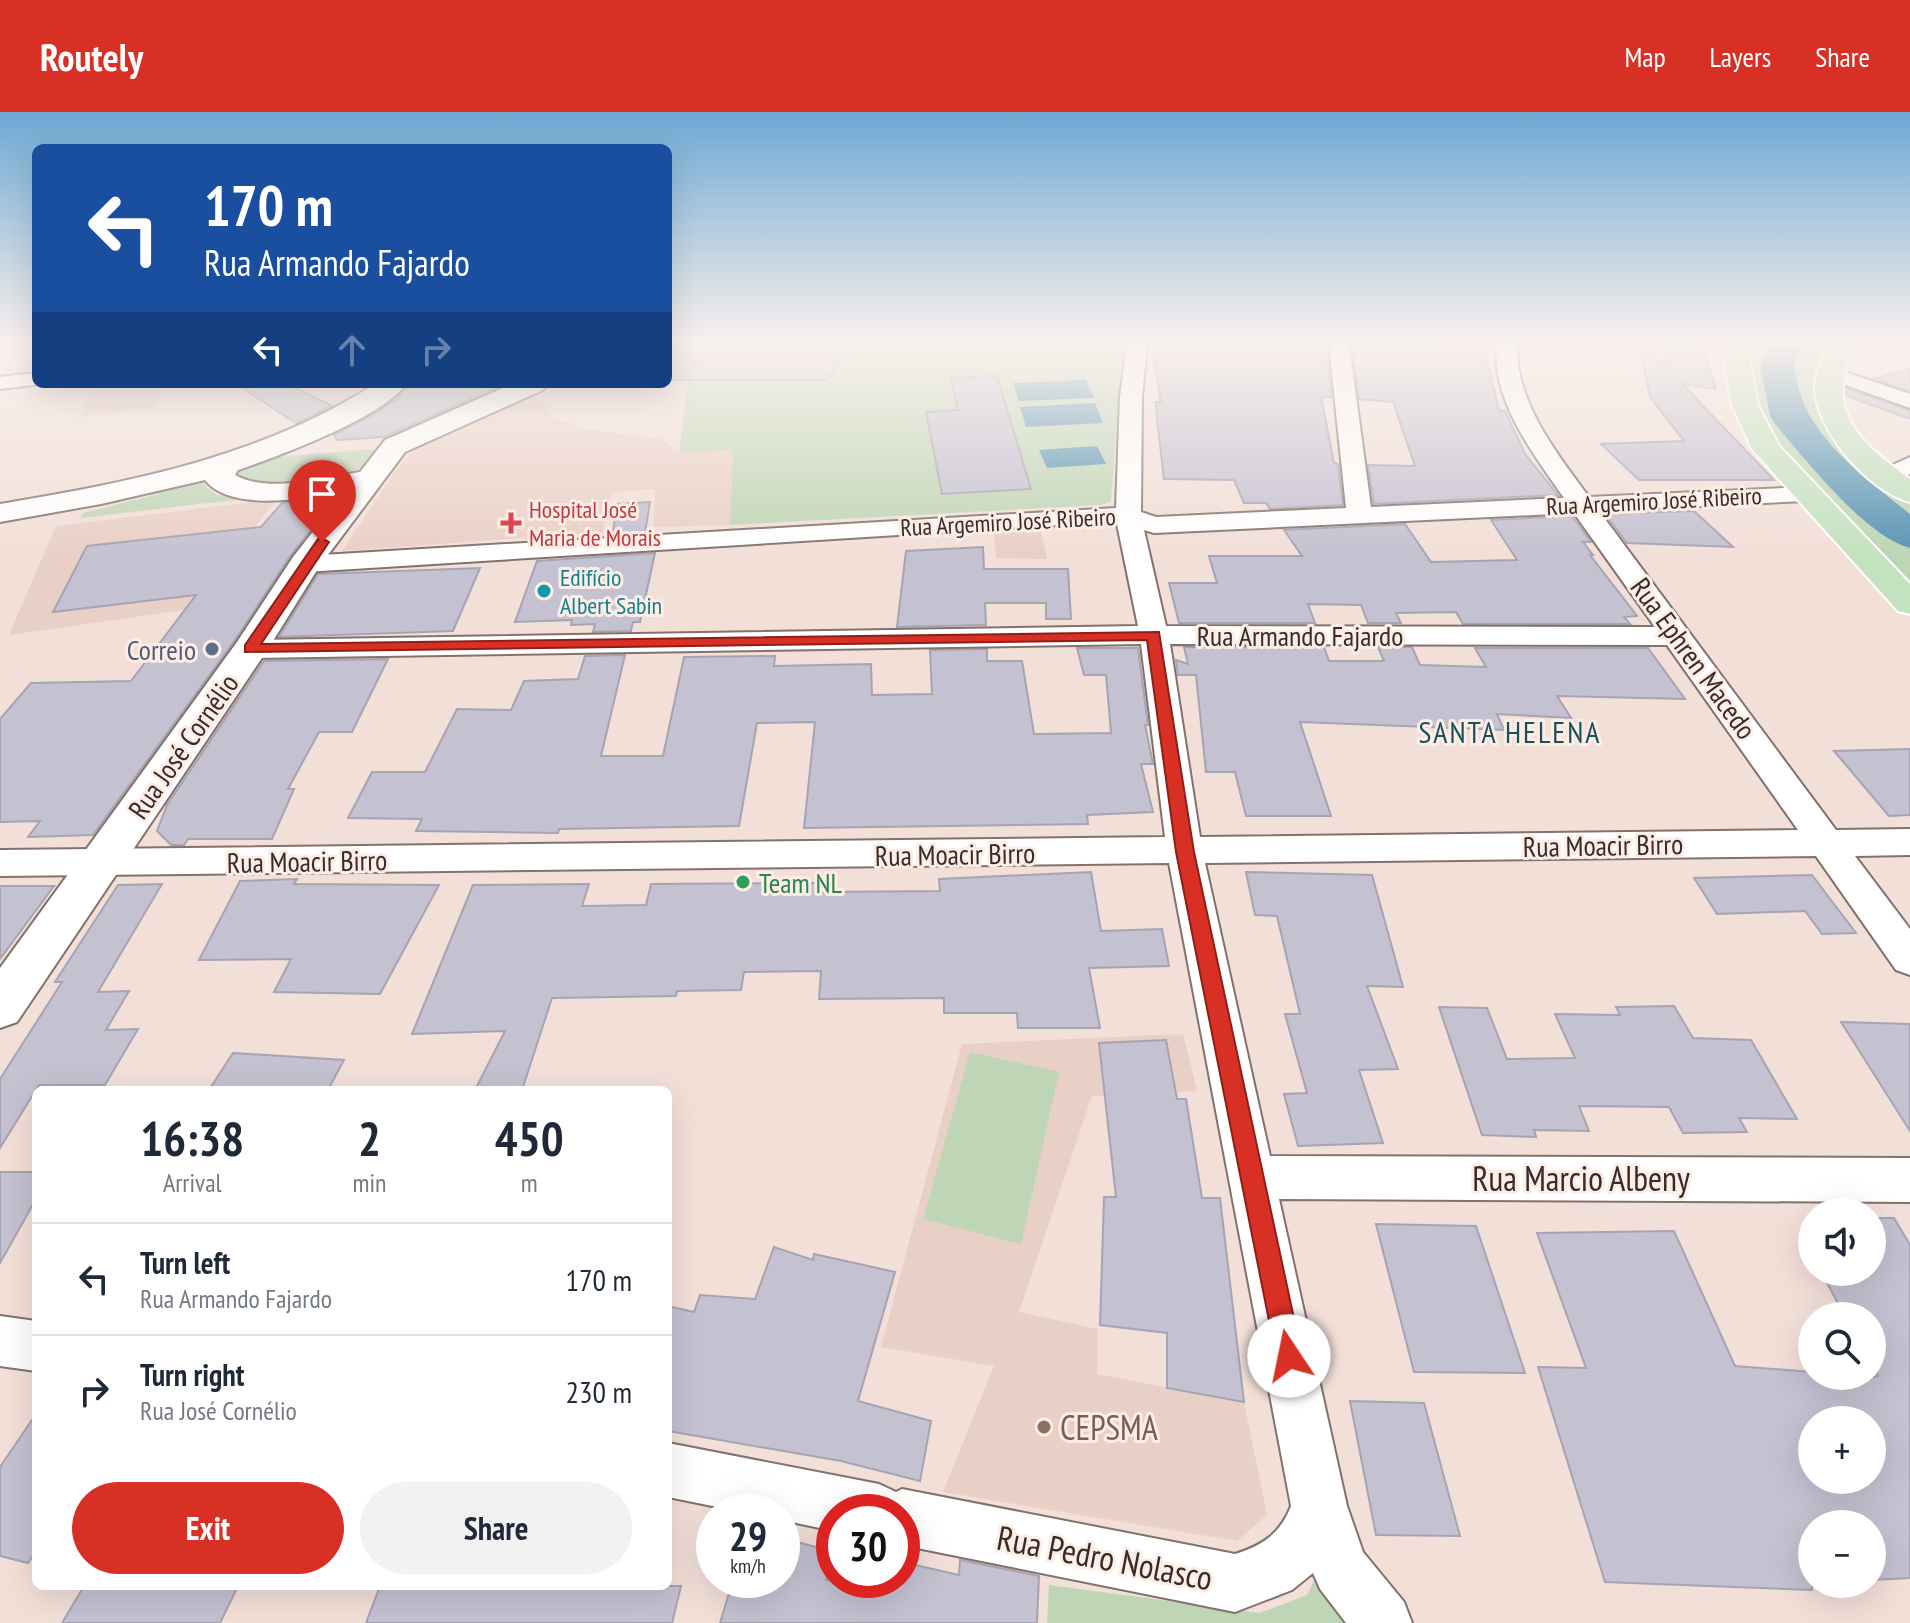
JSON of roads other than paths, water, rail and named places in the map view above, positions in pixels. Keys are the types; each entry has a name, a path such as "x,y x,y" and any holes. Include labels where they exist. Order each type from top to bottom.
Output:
{"main road":[{"path":"0,513 117,494 238,459 333,423 345,416"},
{"path":"364,455 238,459 218,478 230,487 250,492 364,455 459,416"},
{"path":"1750,416 1766,449 1910,604"},
{"path":"1836,416 1842,435 1898,470 1910,493"},
{"name":"Rua José Cornélio","path":"0,1007 250,649 305,564 356,499 364,455"}],"street":[{"path":"1131,416 1128,516 1154,635 1185,852 1319,1506 1340,1569 1383,1623"},
{"path":"1348,416 1360,516"},
{"name":"Rua Ephren Macedo","path":"1524,416 1544,453 1579,504 1679,636 1910,959"},
{"name":"Rua Argemiro José Ribeiro","path":"305,564 1075,516 1128,516 1154,525 1806,494"},
{"name":"Rua Armando Fajardo","path":"250,649 1154,635 1679,636"},
{"name":"Rua Moacir Birro","path":"0,863 1910,842"},
{"name":"Rua Marcio Albeny","path":"1253,1177 1910,1180"},
{"path":"0,1341 32,1345"},
{"path":"672,1471 816,1499"},
{"name":"Rua Pedro Nolasco","path":"920,1521 1235,1583 1272,1570 1304,1545 1319,1506"}],"water":[{"path":"1023,416 1100,416 1103,423 1026,427"},
{"path":"1097,446 1106,464 1047,468 1039,450"}],"waterway":[{"path":"1788,416 1842,479 1910,535"}],"place":[{"name":"Hospital José Maria de Morais","path":"511,523"},
{"name":"Edifício Albert Sabin","path":"544,591"},
{"name":"Correio","path":"212,649"},
{"name":"Team NL","path":"743,882"},
{"name":"CEPSMA","path":"1044,1427"}],"district":[{"name":"SANTA HELENA","path":"1510,731"}]}
